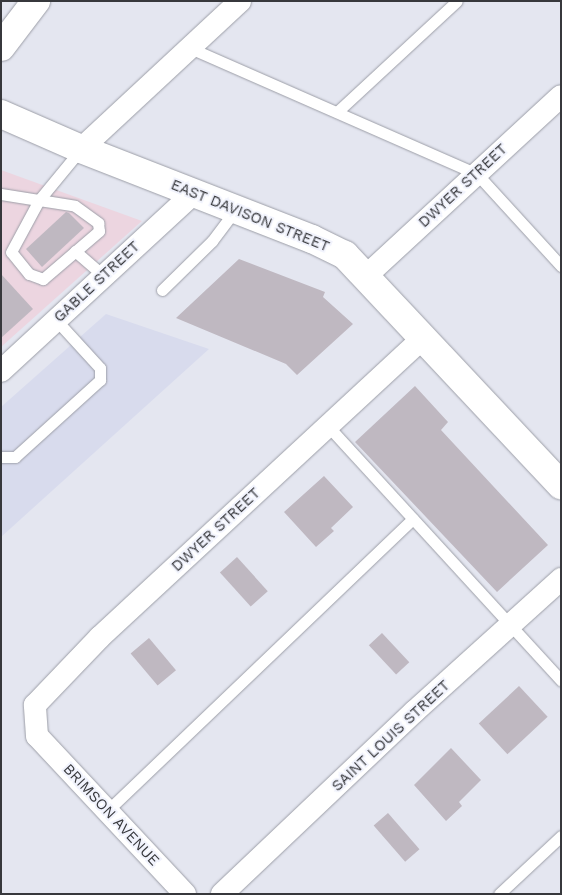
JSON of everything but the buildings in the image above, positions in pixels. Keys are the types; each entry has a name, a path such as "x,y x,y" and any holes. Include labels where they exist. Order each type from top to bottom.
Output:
{"main road":[{"path":"1,48 36,1"},
{"name":"EAST DAVISON STREET","path":"1,114 81,149 312,239 345,255 561,485"}],"street":[{"path":"81,149 240,1"},
{"name":"DWYER STREET","path":"366,276 561,96"},
{"name":"GABLE STREET","path":"1,371 194,193"},
{"name":"DWYER STREET","path":"37,736 35,706 100,637 424,337"},
{"name":"SAINT LOUIS STREET","path":"222,894 415,711 561,579"},
{"name":"BRIMSON AVENUE","path":"37,736 185,894"}],"lane":[{"path":"336,112 457,1"},
{"path":"190,48 477,174 561,266"},
{"path":"1,194 39,200 75,206 98,222 98,231 43,278 29,274 11,252 39,200 81,149"},
{"path":"162,290 212,241 236,209"},
{"path":"75,251 104,276"},
{"path":"1,457 15,457 100,380 100,368 56,320"},
{"path":"328,426 561,680"},
{"path":"107,811 413,519"},
{"path":"499,894 561,836"}],"shaded area":[{"path":"1,170 142,221 1,347"},
{"path":"106,314 209,349 1,537 1,407"}]}
